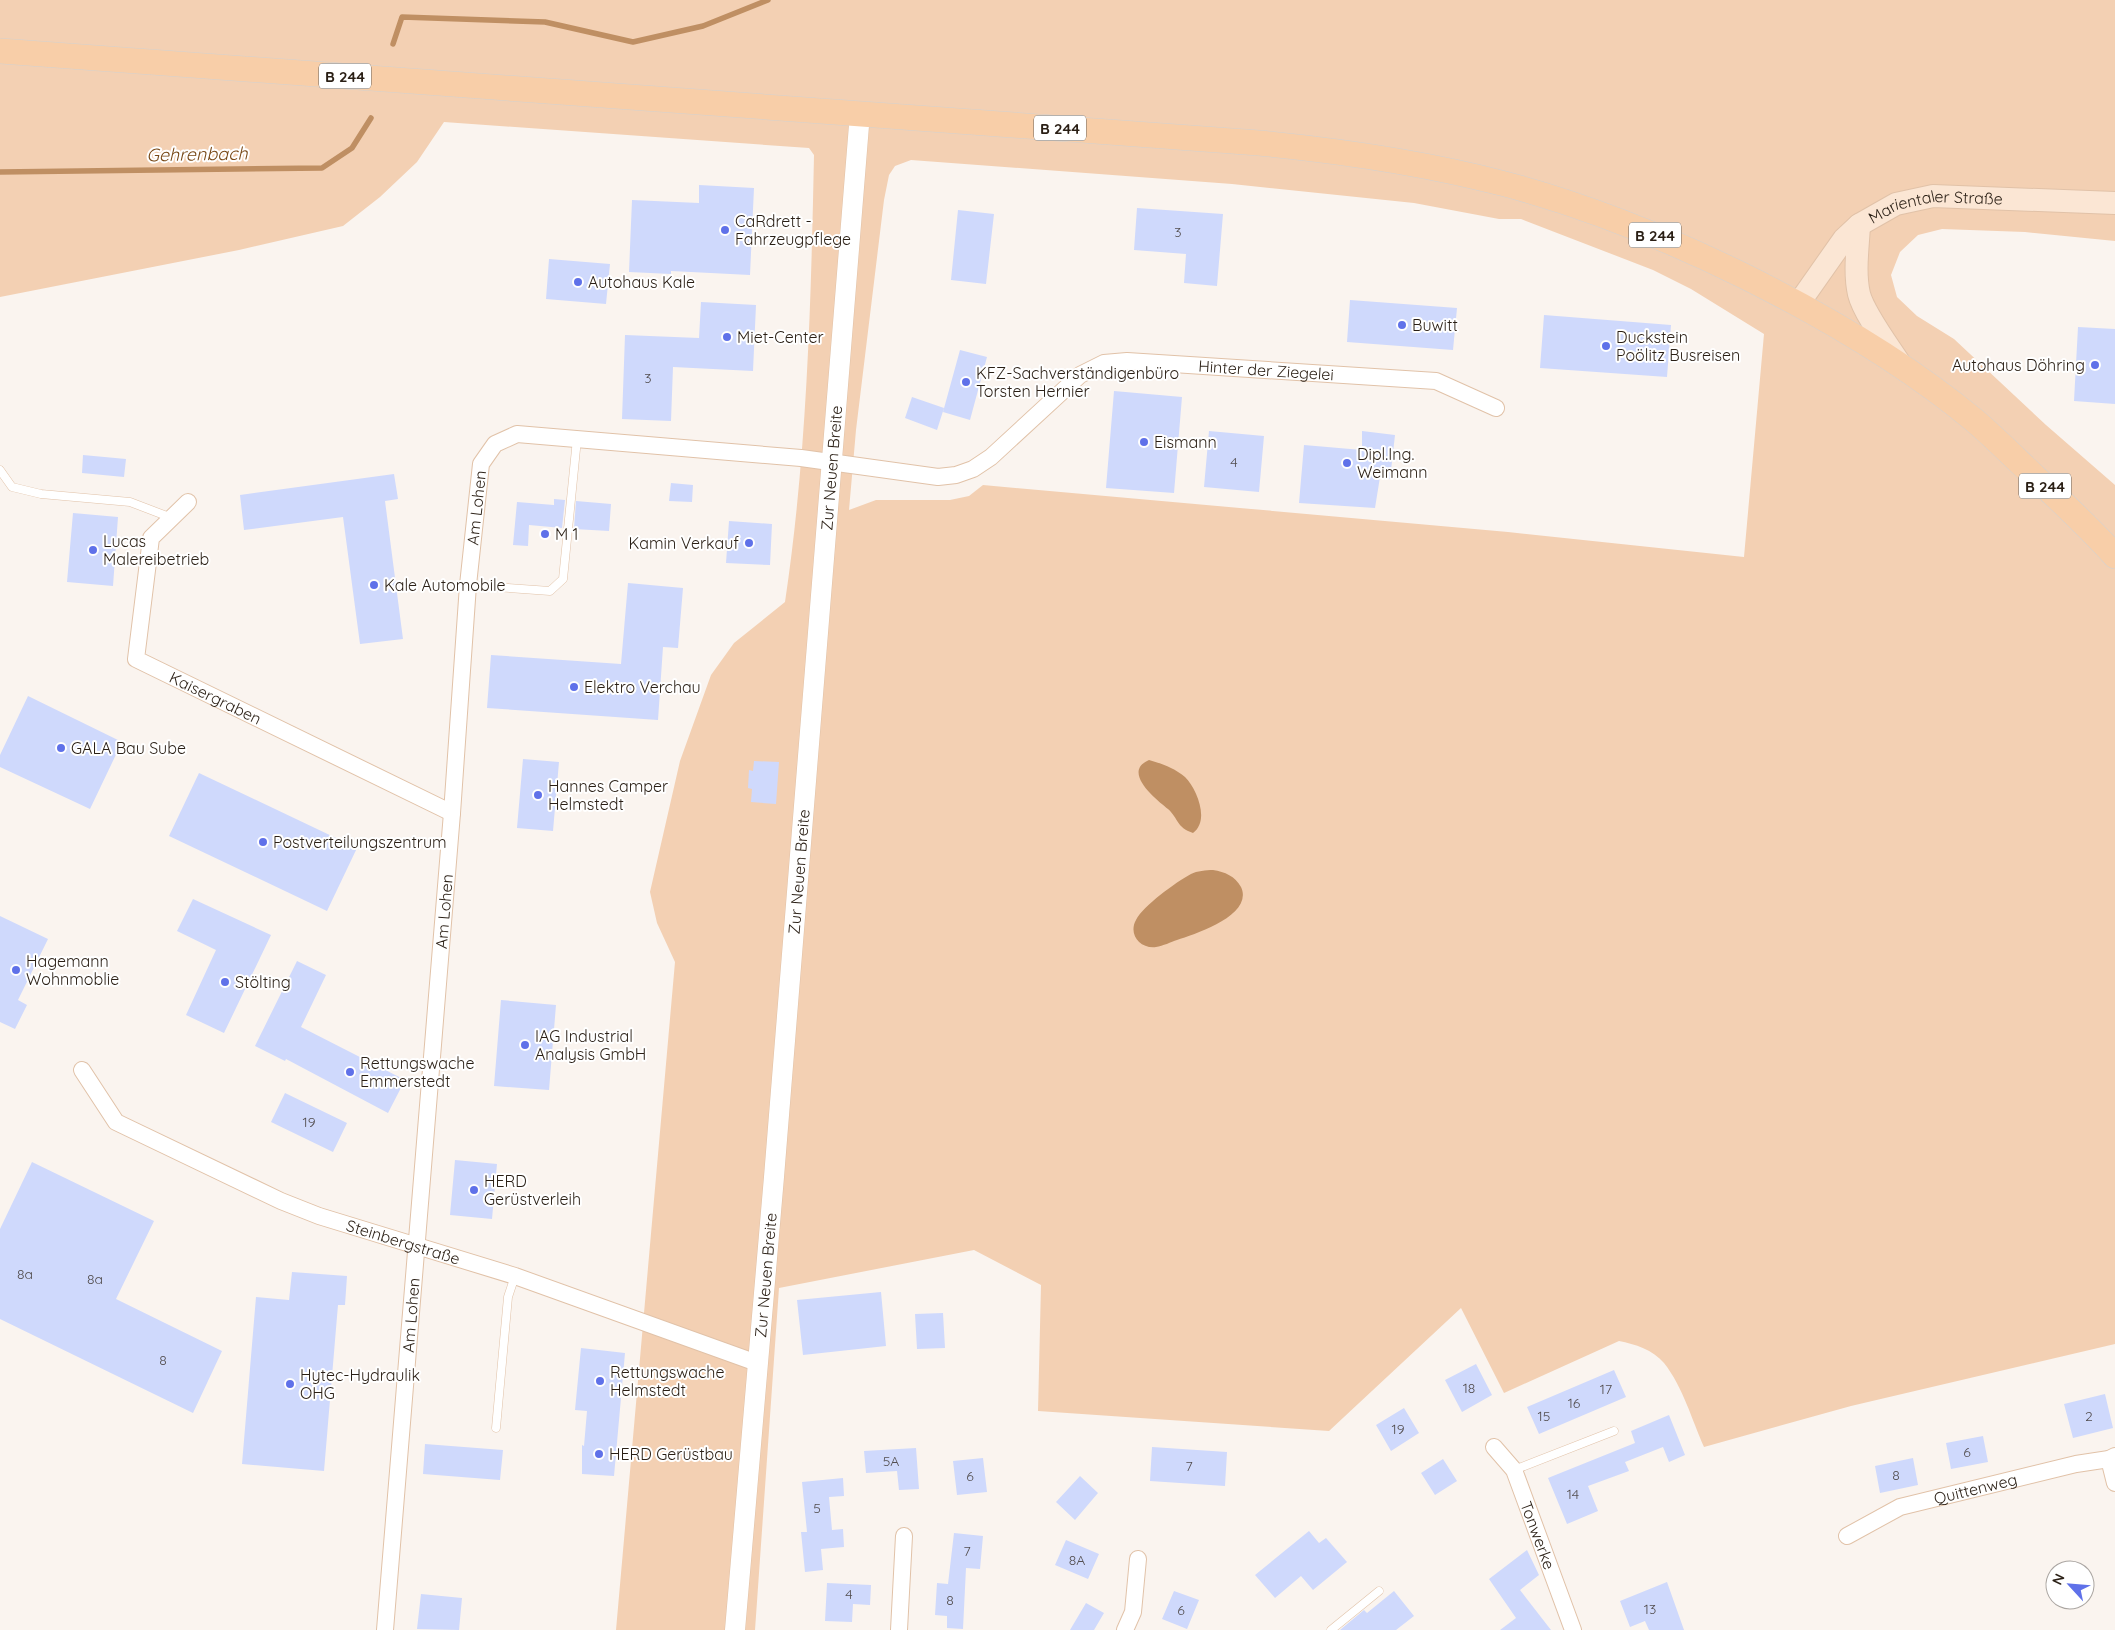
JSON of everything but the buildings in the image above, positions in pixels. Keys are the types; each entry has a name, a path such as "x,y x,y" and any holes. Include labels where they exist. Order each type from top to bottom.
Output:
{"main road":[{"name":"B 244","path":"0,51 1289,146 1398,161 1456,172 1544,195 1623,221 1690,250 1799,304 1902,367 1972,419 2051,492 2115,556"},
{"name":"Marientaler Straße","path":"1799,304 1842,242 1859,225 1875,214 1896,204 1933,196 2115,203"},
{"path":"1859,225 1857,279 1859,294 1868,313 1902,367"}],"street":[{"name":"Zur Neuen Breite","path":"735,1630 774,1177 830,463 860,114"},
{"name":"Hinter der Ziegelei","path":"830,463 938,477 956,475 973,469 991,457 1080,375 1104,363 1127,361 1436,381 1496,408"},
{"name":"Am Lohen","path":"385,1630 415,1245 452,813 468,584 480,464 495,444 517,434 801,458 830,463"},
{"name":"Kaisergraben","path":"188,502 151,538 136,659 452,813"},
{"name":"Steinbergstraße","path":"82,1070 116,1122 281,1201 319,1216 514,1276 757,1363"},
{"name":"Tonwerke","path":"1494,1447 1514,1470 1572,1629"},
{"path":"2112,1458 2115,1483"},
{"name":"Quittenweg","path":"1847,1536 1900,1507 2076,1464 2112,1458"},
{"path":"899,1630 904,1536"},
{"path":"1125,1630 1132,1612 1138,1559"}],"lane":[{"path":"468,584 550,591 562,579 576,439"},
{"path":"0,470 12,487 41,494 130,502 172,518"},
{"path":"496,1428 508,1297 514,1276"},
{"path":"1514,1470 1614,1431"},
{"path":"1330,1630 1380,1591"}],"shaded area":[{"path":"0,0 2115,0 2115,241 2025,232 1942,229 1918,235 1900,252 1891,275 1897,297 1917,316 1954,339 2046,425 2115,485 2115,1344 1851,1406 1704,1447 1677,1382 1660,1358 1649,1351 1619,1341 1504,1393 1461,1308 1329,1431 1038,1411 1041,1285 974,1250 779,1288 755,1630 616,1630 675,962 657,923 650,892 680,761 711,675 734,643 785,602 798,491 807,379 814,155 809,148 444,122 417,162 380,197 343,226 239,250 0,297","holes":["911,160 1232,184 1414,203 1499,219 1521,219 1653,270 1691,289 1764,334 1744,557 1508,532 983,485 969,496 950,500 876,500 849,510 856,430 884,200 889,175 895,166"]},
{"path":"1149,760 1177,771 1185,777 1194,789 1200,805 1201,821 1193,833 1183,828 1172,813 1144,786 1139,771 1141,765"},
{"path":"1213,870 1229,875 1241,887 1243,897 1239,906 1231,914 1209,928 1159,946 1145,946 1137,940 1134,925 1145,908 1169,888 1191,874"}],"waterway":[{"name":"Gehrenbach","path":"393,44 402,17 545,22 633,42 703,26 768,0"},
{"name":"Gehrenbach","path":"0,172 322,168 352,148 371,118"}],"place":[{"name":"CaRdrett - Fahrzeugpflege","path":"725,230"},
{"name":"Autohaus Kale","path":"578,282"},
{"name":"Buwitt","path":"1402,325"},
{"name":"Miet-Center","path":"727,337"},
{"name":"Duckstein Poölitz Busreisen","path":"1606,346"},
{"name":"Autohaus Döhring","path":"2095,365"},
{"name":"KFZ-Sachverständigenbüro Torsten Hernier","path":"966,382"},
{"name":"Eismann","path":"1144,442"},
{"name":"Dipl.Ing. Weimann","path":"1347,463"},
{"name":"M 1","path":"545,534"},
{"name":"Kamin Verkauf","path":"749,543"},
{"name":"Lucas Malereibetrieb","path":"93,550"},
{"name":"Kale Automobile","path":"374,585"},
{"name":"Elektro Verchau","path":"574,687"},
{"name":"GALA Bau Sube","path":"61,748"},
{"name":"Hannes Camper Helmstedt","path":"538,795"},
{"name":"Postverteilungszentrum","path":"263,842"},
{"name":"Hagemann Wohnmoblie","path":"16,970"},
{"name":"Stölting","path":"225,982"},
{"name":"IAG Industrial Analysis GmbH","path":"525,1045"},
{"name":"Rettungswache Emmerstedt","path":"350,1072"},
{"name":"HERD Gerüstverleih","path":"474,1190"},
{"name":"Rettungswache Helmstedt","path":"600,1381"},
{"name":"Hytec-Hydraulik OHG","path":"290,1384"},
{"name":"HERD Gerüstbau","path":"599,1454"}]}
